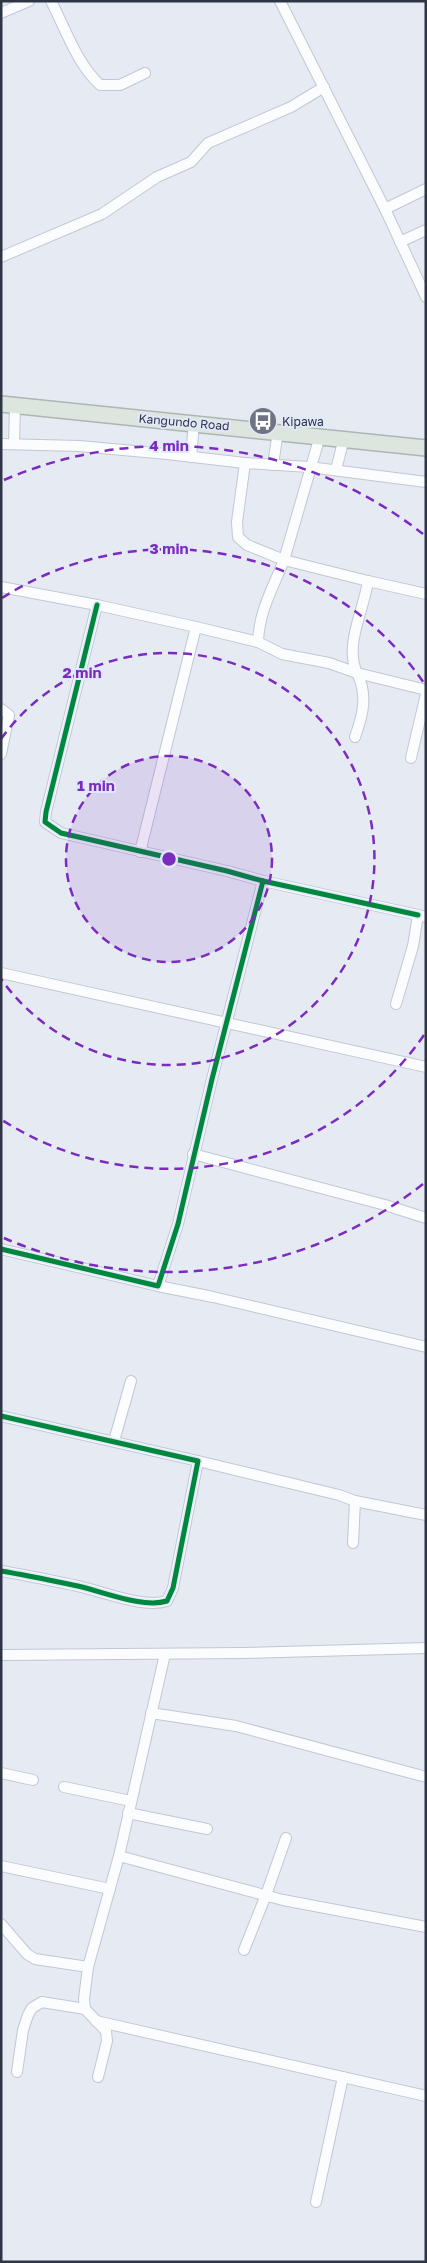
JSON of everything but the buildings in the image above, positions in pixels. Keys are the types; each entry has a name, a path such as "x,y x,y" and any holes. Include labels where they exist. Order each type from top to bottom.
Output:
{"highway":[{"name":"Kangundo Road","path":"8,405 278,431 426,448"}],"street":[{"path":"1,13 29,1"},
{"path":"51,1 77,56 89,74 100,85 120,85 145,73"},
{"path":"280,1 385,209 426,297"},
{"path":"1,257 102,214 157,176 191,162 208,143 291,107 324,87"},
{"path":"385,209 426,189"},
{"path":"400,242 426,230"},
{"path":"8,405 14,444"},
{"path":"192,457 194,423"},
{"path":"273,465 278,431"},
{"path":"258,642 262,612 284,560 309,467 320,436"},
{"path":"336,470 344,438"},
{"path":"1,444 79,446 245,463 309,467 426,482"},
{"path":"245,463 237,522 238,537 246,545 284,560 426,594"},
{"path":"355,737 361,720 364,696 362,684 352,662 352,653 368,581"},
{"path":"1,587 97,605 258,642 282,654 329,663 426,692 411,758"},
{"path":"97,605 46,812 46,822 61,833 263,881 422,916 396,1004"},
{"path":"140,852 196,627"},
{"path":"1,709 9,715 1,754"},
{"path":"158,1286 178,1224 263,881"},
{"path":"1,973 426,1067"},
{"path":"194,1154 426,1218"},
{"path":"1,1249 426,1347"},
{"path":"114,1441 131,1381"},
{"path":"1,1416 198,1461 339,1495 355,1501 426,1515"},
{"path":"1,1571 75,1585 158,1604 168,1601 173,1588 198,1461"},
{"path":"353,1543 355,1501"},
{"path":"1,1655 165,1654 426,1648"},
{"path":"85,2010 84,2000 88,1966 118,1856 165,1654"},
{"path":"151,1712 236,1726 426,1777"},
{"path":"1,1773 33,1780"},
{"path":"64,1786 131,1801"},
{"path":"128,1813 207,1829"},
{"path":"244,1950 286,1838"},
{"path":"118,1856 266,1895 426,1927"},
{"path":"1,1866 110,1888"},
{"path":"1,1924 27,1954 34,1958 88,1966"},
{"path":"17,2072 23,2030 32,2008 42,2002 85,2010 106,2031 107,2041 98,2077"},
{"path":"95,2020 426,2096"},
{"path":"316,2202 343,2077"}],"cycle path":[{"path":"97,605 45,822 61,833 263,881"},
{"path":"1,1249 158,1286 178,1224 212,1079 263,881 418,915"},
{"path":"1,1416 198,1461 173,1588 167,1601 157,1603 133,1601 84,1587 1,1571"}],"place":[{"name":"Kipawa","path":"263,421"}]}
